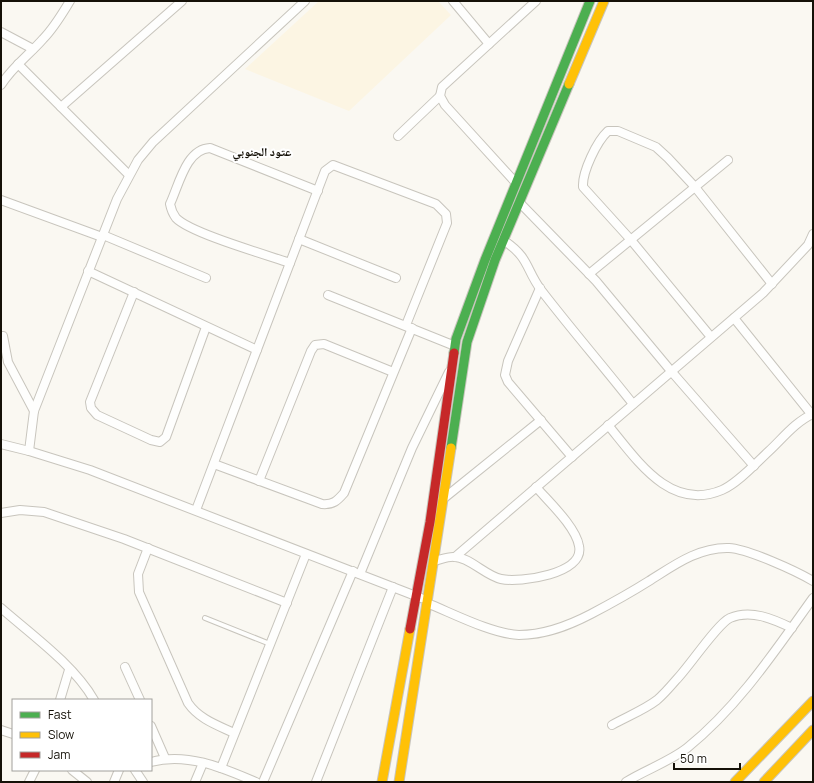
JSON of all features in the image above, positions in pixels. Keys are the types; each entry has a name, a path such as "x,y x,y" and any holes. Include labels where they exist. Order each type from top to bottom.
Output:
{"street":[{"path":"1,85 18,64 43,40 70,1"},
{"path":"61,107 182,1"},
{"path":"28,451 34,410 102,236 129,174 153,142 305,1"},
{"path":"453,1 489,44"},
{"path":"398,136 440,96 442,87 536,1"},
{"path":"382,782 430,522 455,346 484,260 590,1"},
{"path":"399,782 467,342 503,240 604,1"},
{"path":"1,32 33,49"},
{"path":"18,64 129,174"},
{"path":"440,96 445,105 516,183"},
{"path":"711,337 631,240 583,187 582,178 602,136 608,131 618,131 656,147 695,187 772,284"},
{"path":"290,263 194,229 177,218 170,204 189,160 196,152 210,148 318,191"},
{"path":"589,274 728,160"},
{"path":"196,510 325,171 333,165 436,204 446,214 447,223 393,372 344,493 338,500 331,504 322,504 214,464"},
{"path":"1,200 102,236 206,278"},
{"path":"519,202 589,274 754,466"},
{"path":"434,561 455,556 734,318 772,284 808,245 813,234"},
{"path":"299,239 396,278"},
{"path":"503,240 518,249 540,288 634,404"},
{"path":"88,271 257,350"},
{"path":"540,288 508,361 505,375 508,382 572,457"},
{"path":"134,292 90,402 91,408 97,415 151,440 160,442 166,437 206,327"},
{"path":"328,295 455,346"},
{"path":"608,426 647,472 662,484 683,493 704,495 723,490 754,466 801,422 812,415 734,318"},
{"path":"3,336 8,362 34,410"},
{"path":"259,481 311,351 315,346 324,344 393,372"},
{"path":"263,782 412,448 453,364"},
{"path":"443,499 540,420"},
{"path":"1,444 90,470 417,596 487,628 517,635 542,634 569,625 616,601 680,560 704,551 729,548 762,557 813,581"},
{"path":"455,556 501,579 535,579 553,574 572,564 579,555 580,546 573,531 536,487"},
{"path":"1,513 20,510 44,512 148,548 287,603"},
{"path":"148,548 138,574 139,592 188,702 194,712 206,720 234,733"},
{"path":"221,768 306,554"},
{"path":"325,782 317,780 393,587"},
{"path":"626,782 686,749 708,728 740,696 813,598"},
{"path":"1,608 69,670 84,685 93,699"},
{"path":"612,725 656,700 677,679 717,630 729,618 741,615 754,615 770,618 792,628"},
{"path":"125,667 140,699"},
{"path":"60,699 69,670"},
{"path":"735,782 813,701"},
{"path":"152,728 165,758"},
{"path":"1,730 12,734"},
{"path":"764,782 813,730"},
{"path":"152,762 165,758 178,758 221,768 256,782"},
{"path":"195,782 203,763"},
{"path":"29,782 34,771"},
{"path":"73,771 87,782"},
{"path":"114,782 119,771"},
{"path":"136,771 143,782"}],"lane":[{"path":"205,618 270,644"}],"shaded area":[{"path":"319,1 438,1 451,15 349,111 245,69"}],"traffic: fast":[{"path":"454,353 456,339 485,260 590,1"},
{"path":"451,448 467,342 495,260 569,84"}],"traffic: slow":[{"path":"569,84 604,1"},
{"path":"399,782 451,448"},
{"path":"382,782 410,629"},
{"path":"735,782 813,701"},
{"path":"764,782 813,730"}],"traffic: jam":[{"path":"410,629 430,522 454,353"}],"district":[{"name":"عتود الجنوبي","path":"262,152"}]}
